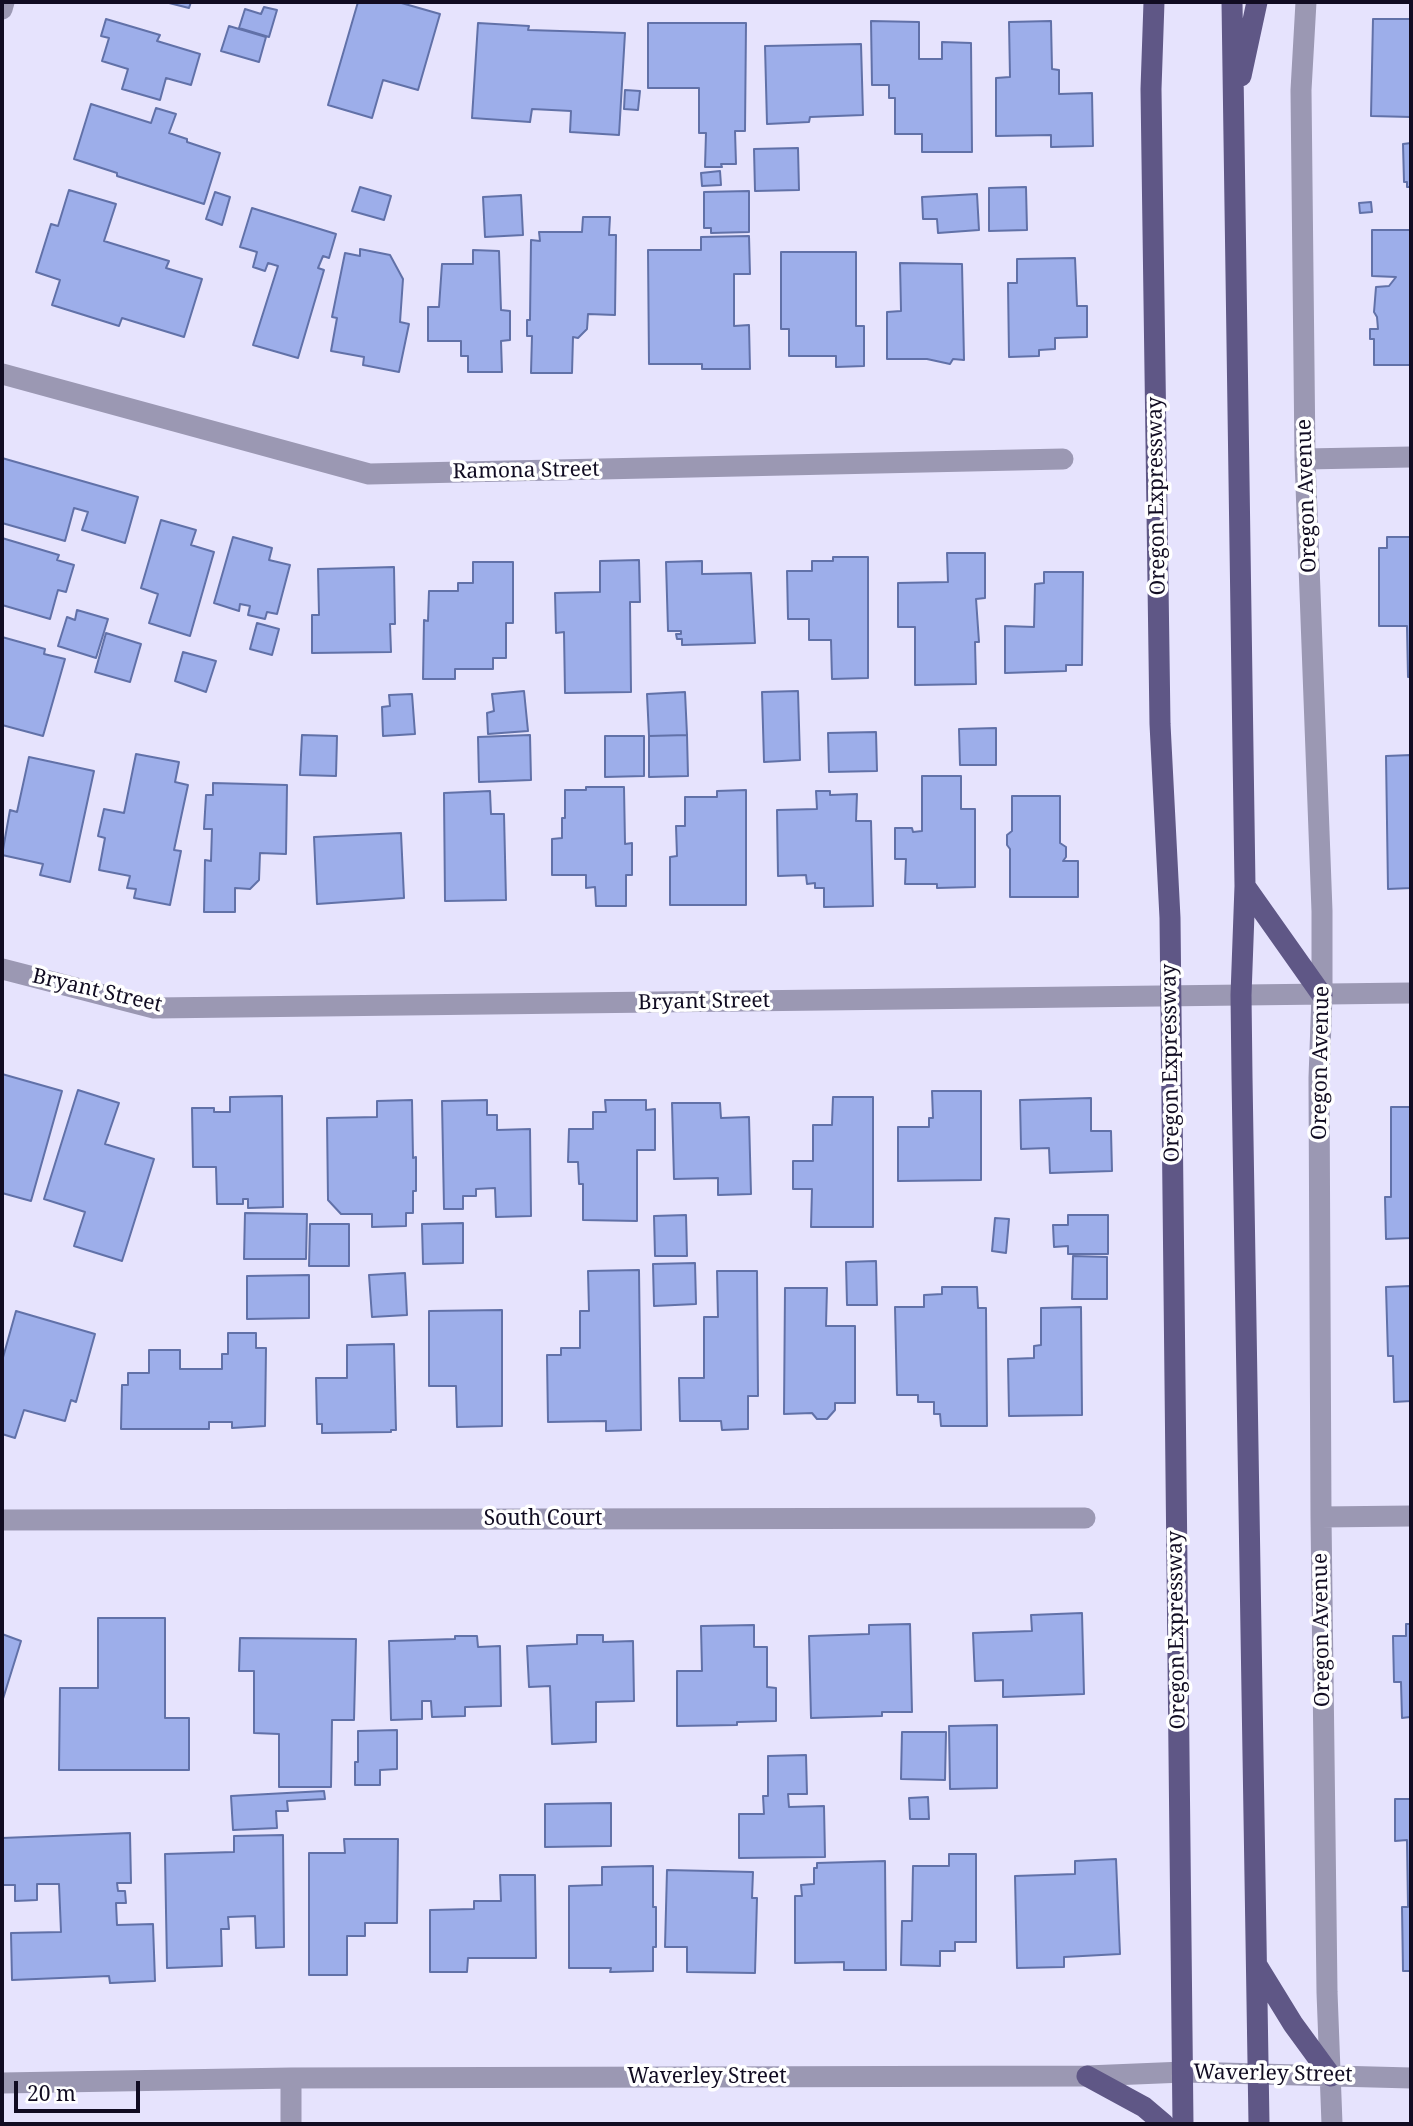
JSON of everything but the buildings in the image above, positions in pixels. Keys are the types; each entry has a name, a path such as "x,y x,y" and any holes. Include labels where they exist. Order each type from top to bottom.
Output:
{"main road":[{"name":"Oregon Expressway","path":"1154,2 1151,89 1160,724 1170,918 1183,2124"},
{"path":"1232,2 1244,886 1241,995 1259,2124"},
{"path":"1233,116 1257,2"},
{"path":"1244,886 1322,995"},
{"path":"1257,1965 1293,2024 1331,2076"},
{"path":"1087,2076 1143,2107 1164,2124"}],"street":[{"path":"2,9 4,2"},
{"name":"Oregon Avenue","path":"1306,2 1301,90 1305,459 1322,911 1319,1078 1321,1517 1327,1992 1332,2124"},
{"name":"Ramona Street","path":"2,374 369,474 1063,459"},
{"path":"1305,459 1411,457"},
{"name":"Bryant Street","path":"2,969 154,1008 1411,993"},
{"path":"1321,1517 1411,1516"},
{"name":"South Court","path":"2,1520 1085,1518"},
{"name":"Waverley Street","path":"2,2084 291,2078 1087,2076 1184,2072 1411,2078"},
{"path":"291,2078 292,2124"}]}
